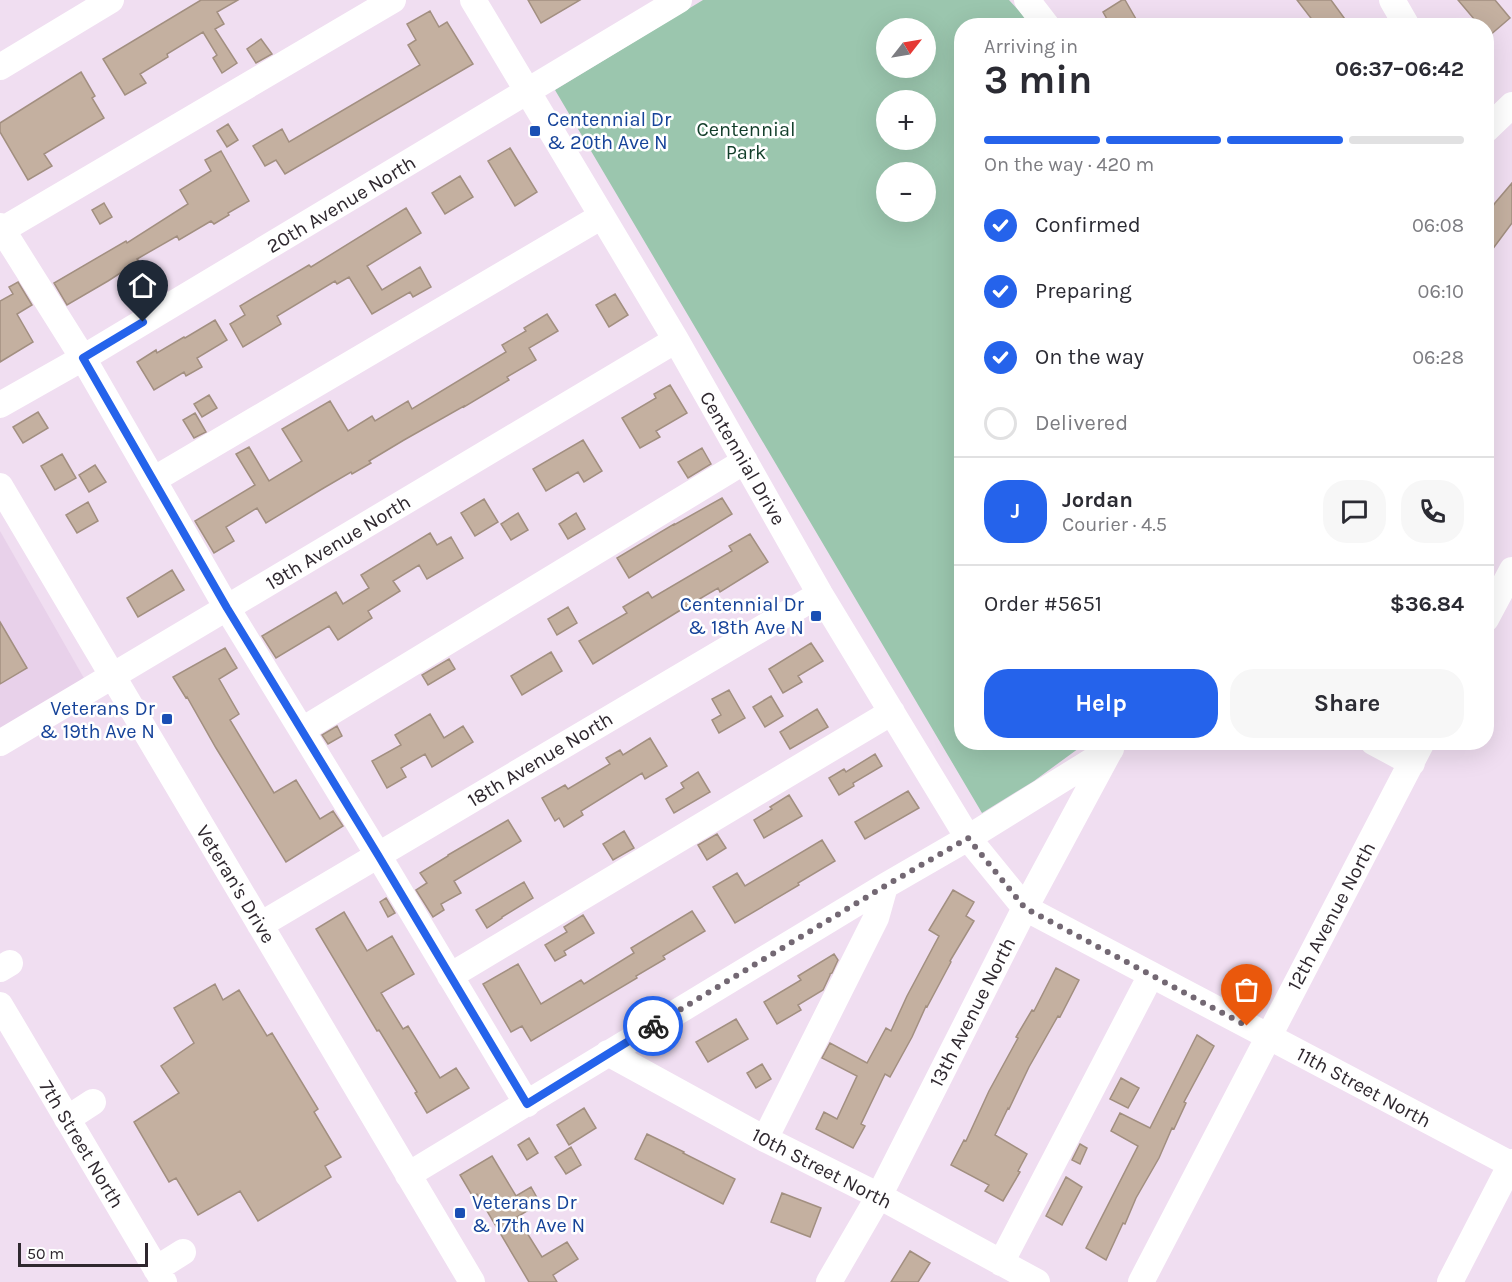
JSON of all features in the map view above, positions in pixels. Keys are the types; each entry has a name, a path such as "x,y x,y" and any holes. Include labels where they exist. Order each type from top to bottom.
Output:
{"street":[{"path":"0,67 111,0"},
{"path":"393,0 1,228 83,358 227,608 527,1104"},
{"name":"Centennial Drive","path":"473,0 676,340 820,594 968,838 1025,908"},
{"name":"20th Avenue North","path":"0,405 83,358 679,0"},
{"path":"1027,0 1041,18"},
{"path":"1392,0 1402,18"},
{"path":"1494,122 1512,105"},
{"path":"153,480 602,216"},
{"name":"19th Avenue North","path":"0,743 53,724 112,676 676,340"},
{"path":"302,730 745,461"},
{"name":"Veteran's Drive","path":"0,486 472,1282"},
{"path":"1494,604 1512,570"},
{"name":"18th Avenue North","path":"260,925 820,594"},
{"path":"450,976 892,712"},
{"path":"408,1175 968,838 1107,750"},
{"name":"13th Avenue North","path":"829,1282 879,1196 1025,908 1111,750"},
{"name":"12th Avenue North","path":"1141,1282 1417,753"},
{"path":"765,1139 876,918 885,886"},
{"name":"11th Street North","path":"1025,908 1512,1164"},
{"path":"1001,1263 1152,975"},
{"name":"7th Street North","path":"0,1005 160,1275"},
{"name":"10th Street North","path":"608,1053 765,1139 879,1196 1037,1282"},
{"path":"67,1119 93,1102"},
{"path":"1450,1282 1512,1164"},
{"path":"160,1275 183,1252"}],"shaded area":[{"path":"0,531 85,680 0,730"}],"green space":[{"name":"Centennial Park","path":"703,0 1009,0 1026,18 954,18 954,750 1076,750 1034,781 982,813 555,90"}],"building":[{"path":"201,0 238,0 217,12 224,24 215,29 237,63 222,73 213,58 217,55 203,32 140,74 146,83 125,95 103,59"},
{"path":"528,0 580,0 541,23"},
{"path":"1125,0 1135,18 1106,18 1103,12"},
{"path":"1297,0 1331,0 1344,18 1311,18"},
{"path":"1458,0 1495,0 1510,18 1494,32 1494,18 1473,18"},
{"path":"430,11 439,27 447,22 473,64 285,174 276,160 265,166 253,146 282,129 289,142 420,65 408,45 416,40 407,24"},
{"path":"261,39 272,54 256,63 247,49"},
{"path":"81,72 104,118 44,154 52,166 28,180 0,132 0,123"},
{"path":"228,124 238,140 227,147 217,131"},
{"path":"510,148 537,192 515,206 488,161"},
{"path":"221,151 249,201 214,224 211,221 179,240 177,236 67,305 54,283 126,241 127,243 188,204 180,190 211,171 205,160"},
{"path":"460,176 473,197 445,214 432,193"},
{"path":"1512,183 1512,223 1494,247 1494,204"},
{"path":"104,203 112,217 100,224 92,210"},
{"path":"406,208 421,233 367,266 382,290 420,267 431,287 413,297 410,292 372,314 349,277 337,284 335,281 277,316 281,324 243,347 230,324 245,315 240,306 309,265 311,267"},
{"path":"18,282 32,305 17,314 33,342 0,362 0,301 13,294 9,287"},
{"path":"615,294 628,315 609,327 596,305"},
{"path":"547,314 558,331 529,348 536,360 507,377 509,380 266,523 257,508 226,527 234,541 214,553 195,521 255,485 236,454 249,447 269,481 302,461 282,429 330,401 348,431 372,416 375,421 408,401 412,409 506,352 502,345 526,331 524,328"},
{"path":"215,320 227,340 197,358 202,367 186,376 184,372 154,390 137,362"},
{"path":"670,385 687,413 656,431 660,437 640,448 622,418 656,398 654,394"},
{"path":"209,395 217,408 202,417 194,404"},
{"path":"38,412 48,428 23,443 13,427"},
{"path":"195,413 206,432 194,438 183,420"},
{"path":"583,440 602,471 584,482 578,472 546,491 533,469"},
{"path":"702,448 711,464 688,478 678,462"},
{"path":"62,454 76,478 55,490 41,466"},
{"path":"95,465 106,482 89,492 79,475"},
{"path":"722,498 732,514 629,578 617,558"},
{"path":"484,499 498,522 475,536 461,513"},
{"path":"88,502 98,521 77,533 66,515"},
{"path":"518,513 528,530 511,540 501,524"},
{"path":"576,513 585,529 568,539 559,524"},
{"path":"430,533 437,545 451,537 463,558 427,579 419,565 393,581 400,591 368,611 372,618 338,640 329,626 276,658 262,636 336,592 343,604 369,588 361,575"},
{"path":"750,534 768,562 720,592 718,588 593,664 579,641 627,613 623,607 648,592 652,598 732,551 729,546"},
{"path":"172,570 184,590 138,617 127,598"},
{"path":"568,607 577,623 557,635 548,619"},
{"path":"0,622 27,668 0,684"},
{"path":"811,643 823,661 798,676 802,682 783,693 769,669"},
{"path":"225,648 237,668 219,679 239,714 230,720 274,793 296,780 320,819 333,811 343,826 286,862 173,677"},
{"path":"551,652 562,671 522,695 511,676"},
{"path":"449,659 455,669 428,685 422,675"},
{"path":"729,690 745,718 719,733 712,720 721,715 712,699"},
{"path":"771,696 783,716 765,727 753,707"},
{"path":"817,709 828,727 790,749 780,732"},
{"path":"430,714 444,738 463,726 473,742 432,767 425,754 401,768 406,777 387,788 372,761 401,745 395,735"},
{"path":"337,726 342,736 328,744 322,735"},
{"path":"650,738 667,766 645,779 642,773 581,811 583,815 564,827 559,818 555,821 542,798 565,785 568,789 610,764 606,758 620,750 623,755"},
{"path":"875,754 882,766 853,783 854,786 839,795 829,778 844,769 846,772"},
{"path":"698,772 710,792 674,813 666,799 684,788 681,783"},
{"path":"908,791 919,808 865,839 855,822"},
{"path":"789,795 802,816 764,838 754,820"},
{"path":"508,820 521,841 454,881 461,893 441,904 444,910 433,917 416,890 427,883 420,873"},
{"path":"624,831 634,848 613,860 603,844"},
{"path":"717,834 726,848 707,860 698,845"},
{"path":"822,840 835,861 735,923 713,887 737,873 745,886"},
{"path":"524,882 533,898 487,928 476,910"},
{"path":"953,890 974,902 966,916 974,921 950,961 890,1077 885,1074 861,1124 865,1126 853,1148 816,1129 824,1112 837,1119 857,1076 822,1058 830,1043 867,1063 886,1028 891,1031 939,936 929,930"},
{"path":"386,898 395,913 388,917 380,902"},
{"path":"692,911 705,931 663,956 665,959 636,976 637,978 531,1041 522,1026 511,1032 483,984 518,964 541,1004 581,980 584,984 634,953 631,948"},
{"path":"344,912 367,951 392,936 414,974 381,993 403,1029 408,1026 440,1078 456,1068 469,1088 427,1113 415,1093 417,1092 379,1030 377,1031 316,929"},
{"path":"583,915 594,933 564,951 566,955 555,961 545,945 567,932 564,927"},
{"path":"834,954 838,960 823,990 798,1005 801,1010 777,1024 764,1002 801,980 798,976"},
{"path":"1056,968 1079,980 1060,1017 1058,1016 1029,1067 995,1135 1027,1154 1018,1171 1020,1172 1003,1201 985,1191 989,1185 951,1165 964,1140 966,1141 989,1091 1018,1038 1016,1037 1032,1010 1034,1011"},
{"path":"215,984 223,1000 239,990 267,1036 272,1033 318,1109 314,1112 341,1157 325,1166 331,1177 258,1221 240,1191 198,1215 176,1178 169,1182 134,1122 179,1093 161,1066 194,1043 174,1008"},
{"path":"736,1019 748,1039 708,1062 696,1042"},
{"path":"1197,1035 1214,1046 1106,1260 1086,1248 1138,1146 1111,1131 1120,1113 1150,1128"},
{"path":"762,1064 771,1079 756,1088 747,1073"},
{"path":"1121,1078 1139,1088 1128,1108 1110,1099"},
{"path":"584,1108 596,1128 569,1145 557,1125"},
{"path":"647,1134 735,1179 723,1204 635,1159"},
{"path":"529,1138 538,1153 527,1160 518,1145"},
{"path":"1080,1144 1087,1148 1080,1164 1072,1160"},
{"path":"571,1147 581,1165 566,1174 555,1157"},
{"path":"492,1156 516,1196 531,1187 540,1203 517,1217 542,1257 567,1242 578,1259 553,1275 557,1282 529,1282 477,1194 473,1197 460,1175"},
{"path":"1066,1177 1082,1187 1062,1225 1046,1216"},
{"path":"782,1193 821,1208 810,1237 771,1222"},
{"path":"910,1251 930,1263 918,1282 891,1282"}],"way so far":[{"path":"653,1026 968,838 1025,908 1247,1026"}],"place":[{"name":"Centennial Dr & 20th Ave N","path":"535,131"},
{"name":"Centennial Dr & 18th Ave N","path":"816,616"},
{"name":"Veterans Dr & 19th Ave N","path":"167,719"},
{"name":"Veterans Dr & 17th Ave N","path":"460,1213"}],"route":[{"path":"143,322 83,358 227,608 527,1104 653,1026"}]}
